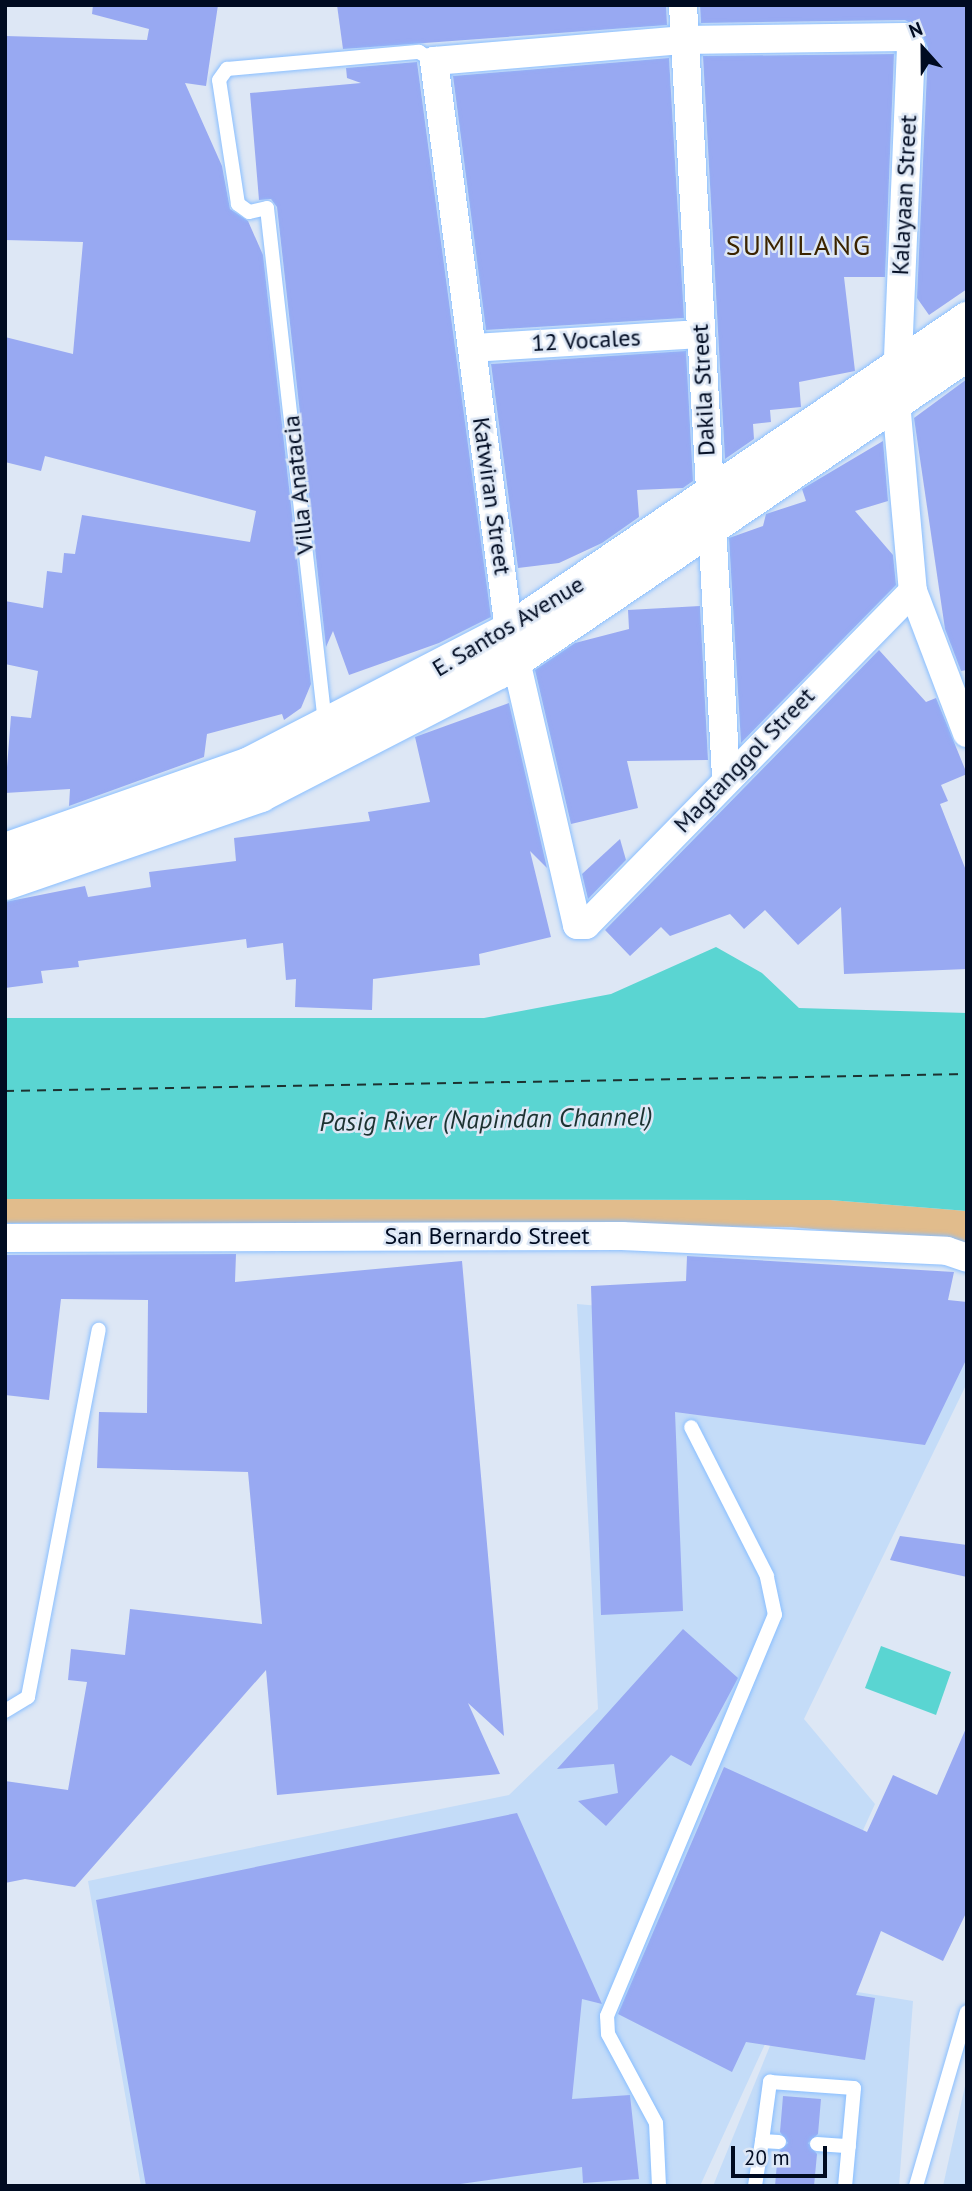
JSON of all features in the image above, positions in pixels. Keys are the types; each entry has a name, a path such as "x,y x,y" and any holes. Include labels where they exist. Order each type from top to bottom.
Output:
{"street":[{"name":"Dakila Street","path":"683,5 682,40 726,776"},
{"name":"Kalayaan Street","path":"434,61 682,40 905,37 911,47 896,402 913,591 967,733"},
{"name":"Katwiran Street","path":"434,61 512,645 577,925"},
{"name":"E. Santos Avenue","path":"710,513 896,367 967,319"},
{"name":"12 Vocales","path":"472,348 699,334"},
{"name":"E. Santos Avenue","path":"5,882 260,794 328,746 512,645 710,513 896,402 967,353"},
{"name":"Magtanggol Street","path":"577,925 586,925 726,776 913,591"},
{"name":"E. Santos Avenue","path":"5,850 249,764 328,746"},
{"name":"San Bernardo Street","path":"5,1238 622,1236 947,1251 967,1258"}],"lane":[{"name":"Villa Anatacia","path":"328,746 267,208 249,212 238,204 221,73 419,52 434,61"},
{"path":"5,1712 29,1697 99,1330"},
{"path":"659,2186 656,2123 608,2034 607,2016 775,1615 767,1576 691,1427"},
{"path":"916,2186 961,2055 967,2012"},
{"path":"755,2186 770,2082 854,2088 845,2186"},
{"path":"762,2141 779,2141"},
{"path":"817,2144 849,2146"}],"shaded area":[{"path":"5,1199 830,1200 967,1211 967,1243 791,1227 5,1223"},
{"path":"577,1304 967,1339 967,1383 804,1719 875,1804 700,2186 141,2186 88,1881 509,1795 598,1709"},
{"path":"796,1982 913,2001 899,2186 713,2186"},
{"path":"967,2077 967,2186 943,2186"}],"water":[{"name":"Pasig River (Napindan Channel)","path":"716,947 762,973 799,1008 967,1013 967,1211 830,1200 5,1199 5,1018 484,1018 611,994"},
{"path":"881,1646 951,1672 936,1715 865,1688"}],"building":[{"path":"93,5 218,5 206,86 185,83 222,166 230,209 248,221 263,255 311,684 301,708 284,720 282,714 207,734 204,757 69,806 70,789 5,793 11,716 31,718 38,671 5,664 5,601 43,608 47,571 62,573 64,553 75,554 82,515 250,542 256,511 45,456 41,471 5,462 5,337 73,354 83,242 5,240 5,36 147,40 149,29 92,14"},
{"path":"337,5 666,5 667,25 343,49"},
{"path":"700,5 967,5 967,289 929,315 917,298 928,48 919,28 905,20 701,23"},
{"path":"894,54 885,277 844,277 855,371 799,382 801,407 770,410 771,422 753,424 754,439 725,459 703,56"},
{"path":"669,58 684,318 486,330 453,76"},
{"path":"417,62 491,617 439,643 349,675 333,631 326,647 277,207 271,199 259,200 250,93 361,83 347,78 346,68"},
{"path":"686,351 693,481 683,488 637,490 639,517 602,543 559,563 518,568 491,364"},
{"path":"967,379 967,670 961,671 945,629 914,418"},
{"path":"883,441 888,501 855,511 893,555 896,585 741,743 729,538 763,526 766,514 806,501 802,489"},
{"path":"700,606 708,760 627,761 638,808 571,824 535,670 575,643 629,629 628,610"},
{"path":"879,650 926,702 936,698 967,774 941,785 948,801 940,804 967,873 967,969 844,974 841,907 798,945 765,910 744,929 730,914 670,936 661,927 630,956 605,930"},
{"path":"509,703 547,868 530,851 551,937 479,954 480,965 373,979 372,1010 295,1007 296,979 286,980 283,943 247,948 246,939 78,961 79,967 41,971 43,983 5,988 5,902 85,886 88,897 151,887 149,872 236,861 234,838 370,821 368,812 430,802 415,737"},
{"path":"620,839 626,860 588,899 582,874"},
{"path":"236,1254 235,1282 462,1261 504,1736 468,1703 500,1774 277,1795 266,1670 75,1887 25,1879 5,1883 5,1781 68,1790 87,1682 68,1680 71,1649 125,1655 130,1609 262,1624 248,1472 97,1468 99,1412 147,1413 148,1300 61,1299 49,1400 5,1395 5,1255"},
{"path":"687,1256 954,1272 948,1300 967,1302 967,1358 925,1445 675,1412 683,1611 601,1615 591,1286 686,1281"},
{"path":"900,1536 967,1545 967,1577 890,1560"},
{"path":"683,1629 738,1678 691,1766 671,1755 606,1826 578,1801 618,1793 614,1764 557,1769"},
{"path":"967,1726 967,1911 943,1961 881,1931 856,1995 875,1998 865,2060 746,2042 732,2072 618,2014 724,1767 867,1832 893,1775 937,1795"},
{"path":"517,1813 602,2004 582,1999 572,2099 630,2095 639,2179 583,2183 582,2167 446,2186 146,2186 96,1900"},
{"path":"783,2096 821,2099 818,2134 808,2143 817,2154 814,2186 775,2186 778,2152 788,2143 780,2132"}],"ferry route":[{"path":"5,1091 967,1074"}],"district":[{"name":"SUMILANG","path":"799,245"}]}
